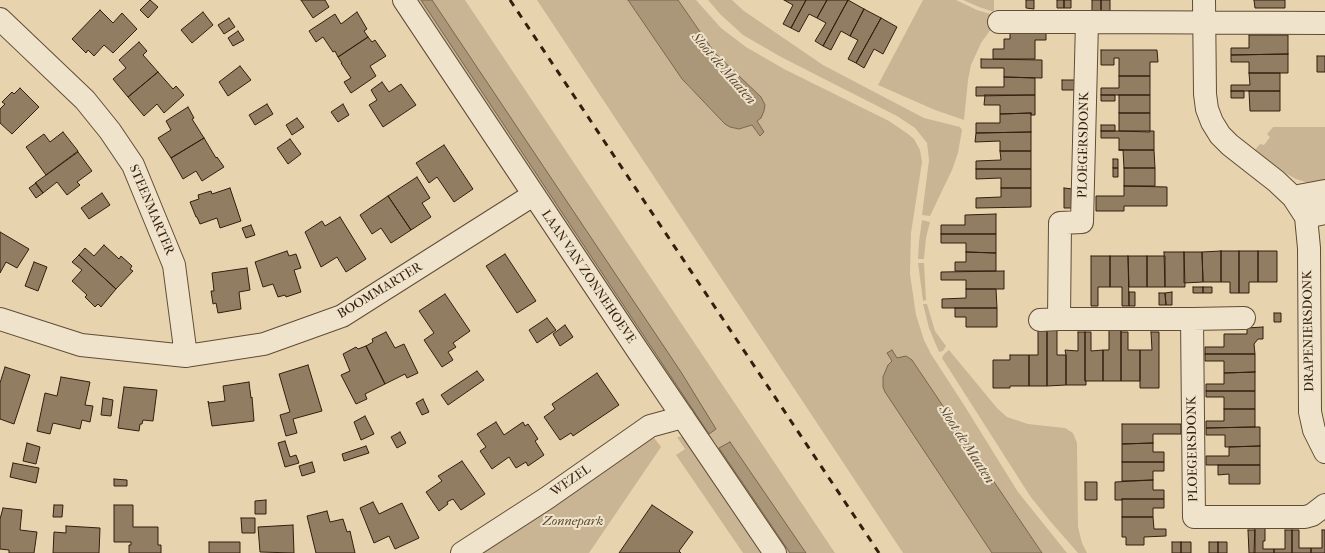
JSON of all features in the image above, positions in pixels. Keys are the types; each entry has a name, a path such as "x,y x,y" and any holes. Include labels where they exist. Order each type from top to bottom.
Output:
{"street":[{"name":"LAAN VAN ZONNEHOEVE","path":"404,0 534,196 775,553"},
{"path":"1204,0 1205,94 1207,109 1212,122 1220,135 1230,145 1276,180 1306,209 1325,191"},
{"name":"STEENMARTER","path":"0,19 85,100 110,131 133,165 174,265 186,356"},
{"path":"999,22 1325,23"},
{"name":"PLOEGERSDONK","path":"1087,22 1082,222 1060,223 1050,320 1244,318"},
{"name":"BOOMMARTER","path":"0,319 80,344 186,356 264,344 342,316 534,196"},
{"name":"DRAPENIERSDONK","path":"1306,209 1309,248 1310,412 1314,430 1325,452"},
{"name":"PLOEGERSDONK","path":"1192,319 1194,517 1306,517 1312,515 1325,505"},
{"name":"WEZEL","path":"462,553 554,494 650,426 683,417"}],"green space":[{"path":"414,0 465,0 835,553 785,553"},
{"path":"537,0 628,0 682,79 690,88 730,127 739,129 752,125 759,135 757,121 763,114 765,105 761,97 714,52 678,0 696,0 721,28 746,47 784,69 889,121 914,139 920,150 922,162 911,233 910,274 916,315 924,340 931,354 1018,492 1067,553 1042,553 912,360 906,356 890,363 894,405 992,553 903,553"},
{"path":"708,0 732,0 744,11 823,65 924,118 960,127 962,130 958,153 952,170 930,216 922,215 929,160 927,143 915,128 897,116 781,57 743,35 721,15"},
{"path":"923,0 956,0 977,10 994,15 994,25 981,43 971,65 964,120 935,110 878,85"},
{"path":"963,0 994,0 994,12 979,7"},
{"path":"1273,127 1325,127 1325,184 1309,183 1296,179 1255,150 1260,144 1264,145 1270,137 1267,134"},
{"path":"922,220 930,222 926,238 924,259 918,259 919,241"},
{"path":"918,263 924,263 926,300 923,301"},
{"path":"923,304 927,304 935,331 946,346 943,351 939,352 929,328"},
{"path":"949,350 997,408 1007,417 1028,424 1065,428 1073,433 1077,443 1078,527 1082,543 1087,553 1078,553 1030,496 942,358"},
{"name":"Zonnepark","path":"652,435 661,447 589,553 470,553"},
{"path":"684,436 764,553 743,553 676,455 685,449 677,437"}],"water":[{"path":"421,0 432,0 681,372 716,429 709,434"},
{"name":"Sloot de Maaten","path":"628,0 678,0 714,52 761,97 765,105 761,118 757,121 764,132 760,136 752,125 739,129 725,124 682,79"},
{"name":"Sloot de Maaten","path":"892,350 897,358 906,356 912,360 1042,553 992,553 885,392 883,387 883,377 888,365 892,361 887,353"},
{"path":"730,442 806,553 790,553 719,448"}],"building":[{"path":"150,0 158,7 148,18 140,10"},
{"path":"301,0 325,0 329,7 313,18"},
{"path":"784,0 806,0 791,28 783,24 793,5"},
{"path":"806,0 827,0 817,18 809,14 799,32 791,28"},
{"path":"827,0 848,0 823,46 815,41 826,23 817,18"},
{"path":"848,0 864,9 850,36 841,31 831,50 823,46"},
{"path":"1026,0 1034,0 1034,9 1026,8"},
{"path":"1057,0 1064,0 1064,8 1057,8"},
{"path":"1064,0 1071,0 1071,8 1064,8"},
{"path":"1092,0 1101,0 1101,13 1092,13"},
{"path":"1101,0 1110,0 1110,13 1101,13"},
{"path":"1254,0 1285,0 1285,8 1255,8"},
{"path":"864,9 881,18 856,63 848,59 858,40 850,36"},
{"path":"100,10 113,23 122,13 137,29 113,53 104,45 94,56 88,50 86,53 72,39"},
{"path":"203,12 213,25 192,43 181,30"},
{"path":"357,12 367,29 364,31 368,37 338,57 323,37 316,42 309,31 335,14 341,24"},
{"path":"229,18 235,27 224,34 218,25"},
{"path":"881,18 897,27 883,54 874,49 864,68 856,63"},
{"path":"1046,29 1046,40 1035,40 1035,59 993,59 993,49 1004,49 1004,39 1010,39 1010,30"},
{"path":"238,31 244,40 233,46 228,38"},
{"path":"1249,35 1288,35 1288,54 1231,55 1231,48 1249,48"},
{"path":"368,37 372,42 375,40 386,56 370,66 376,76 351,93 344,82 351,78 338,57"},
{"path":"139,42 147,51 143,55 158,72 128,97 113,79 126,68 119,60"},
{"path":"1101,50 1157,50 1158,62 1150,62 1150,76 1119,76 1119,58 1114,58 1114,65 1101,65"},
{"path":"1288,54 1288,73 1249,73 1249,62 1231,62 1231,55"},
{"path":"1317,56 1325,56 1325,72 1317,72"},
{"path":"981,59 1042,60 1042,78 1004,77 1004,68 981,68"},
{"path":"240,66 251,80 228,96 219,82"},
{"path":"158,72 173,89 176,86 184,95 164,113 157,104 144,116 128,97"},
{"path":"1249,73 1280,73 1280,91 1231,91 1231,85 1250,85"},
{"path":"1119,76 1150,76 1150,95 1101,95 1101,88 1119,88"},
{"path":"1004,77 1035,78 1035,95 976,96 976,87 1004,87"},
{"path":"1062,80 1077,80 1077,90 1062,90"},
{"path":"382,82 389,92 401,84 416,105 383,127 369,105 377,100 371,90"},
{"path":"20,88 39,107 12,134 0,123 0,109 5,104 2,102 12,92 14,94"},
{"path":"1231,91 1244,91 1244,98 1231,98"},
{"path":"1249,91 1280,91 1280,111 1250,111"},
{"path":"985,95 1035,95 1035,115 1031,115 1031,113 1000,114 1000,105 984,105"},
{"path":"1101,95 1115,95 1115,101 1101,101"},
{"path":"1119,95 1150,95 1150,113 1119,113"},
{"path":"267,104 273,114 255,125 249,115"},
{"path":"343,104 349,115 338,122 331,112"},
{"path":"188,107 194,118 192,119 204,138 171,158 158,138 171,130 166,121"},
{"path":"1031,113 1031,132 976,133 976,123 1000,123 1000,114"},
{"path":"1119,113 1150,113 1150,132 1119,131"},
{"path":"297,118 304,127 292,135 286,125"},
{"path":"1101,125 1115,125 1115,131 1101,131"},
{"path":"1101,131 1154,131 1154,150 1119,150 1119,138 1101,138"},
{"path":"63,132 78,151 46,175 26,147 44,134 50,142"},
{"path":"1031,132 1031,151 1000,151 1000,141 975,142 976,133"},
{"path":"204,138 216,158 217,157 224,167 202,181 196,171 183,179 171,158"},
{"path":"290,139 301,154 288,164 277,148"},
{"path":"444,145 473,189 454,202 437,177 429,183 416,163"},
{"path":"1123,150 1154,150 1155,168 1124,168"},
{"path":"1000,151 1031,151 1031,169 976,169 976,161 1001,160"},
{"path":"78,152 92,171 77,182 80,185 67,195 57,182 43,193 35,183"},
{"path":"1113,159 1118,159 1118,168 1113,168"},
{"path":"1113,168 1118,168 1118,177 1113,177"},
{"path":"1124,168 1155,168 1155,186 1124,186"},
{"path":"976,169 1031,169 1031,188 1001,188 1001,178 976,179"},
{"path":"417,177 430,198 422,203 431,217 411,230 388,196"},
{"path":"36,183 43,193 36,198 29,188"},
{"path":"1124,186 1167,187 1167,206 1124,206 1124,211 1096,211 1096,196 1124,196"},
{"path":"230,188 241,221 220,228 217,218 200,224 190,202 199,199 198,195 211,191 212,194"},
{"path":"1001,188 1031,188 1031,207 976,208 976,198 1001,197"},
{"path":"1064,188 1073,189 1073,208 1064,208"},
{"path":"102,193 110,205 89,219 81,208"},
{"path":"388,196 411,230 391,243 381,228 372,234 360,215"},
{"path":"996,214 996,234 941,234 941,225 965,225 965,215"},
{"path":"340,217 366,259 346,272 337,257 321,267 305,232 322,221 325,226"},
{"path":"251,225 255,235 246,238 242,228"},
{"path":"0,232 29,249 17,268 6,262 0,273"},
{"path":"941,234 996,234 996,253 966,252 966,243 941,243"},
{"path":"104,245 119,259 121,256 132,266 130,269 133,271 116,289 79,255 85,248 94,256"},
{"path":"287,251 289,256 296,254 301,268 294,270 301,292 286,297 285,295 278,297 273,284 263,287 255,262"},
{"path":"1221,251 1239,251 1239,293 1230,293 1230,282 1221,282"},
{"path":"1221,251 1221,282 1203,282 1202,252"},
{"path":"1239,251 1258,251 1258,282 1249,282 1249,293 1239,293"},
{"path":"1258,251 1277,251 1277,282 1258,282"},
{"path":"966,252 996,253 996,271 955,271 955,262 966,262"},
{"path":"1164,252 1184,252 1185,287 1165,287"},
{"path":"1184,252 1202,252 1203,282 1184,283"},
{"path":"505,254 536,301 517,313 486,266"},
{"path":"79,255 116,289 101,307 98,304 95,307 85,297 87,295 72,281 82,270 72,262"},
{"path":"1091,256 1110,256 1110,287 1098,287 1098,306 1091,306"},
{"path":"1110,256 1128,256 1129,306 1122,306 1122,287 1110,287"},
{"path":"1128,256 1147,256 1147,287 1129,287"},
{"path":"1147,256 1165,256 1165,287 1147,287"},
{"path":"34,262 47,267 38,291 25,286"},
{"path":"247,268 250,290 239,292 241,309 218,313 216,303 213,304 211,291 214,291 212,273"},
{"path":"1004,271 1004,289 966,289 966,280 941,280 941,272"},
{"path":"1193,287 1203,287 1203,293 1193,293"},
{"path":"1203,287 1212,287 1212,293 1203,293"},
{"path":"966,289 996,289 997,308 942,308 942,299 966,298"},
{"path":"1129,292 1135,292 1135,306 1129,306"},
{"path":"1172,292 1172,305 1166,305 1165,293"},
{"path":"1159,293 1165,293 1166,305 1159,305"},
{"path":"445,294 470,331 453,343 456,347 448,352 453,360 442,367 424,340 434,333 419,311"},
{"path":"955,308 997,308 997,327 966,327 966,317 955,317"},
{"path":"1274,313 1281,313 1281,322 1274,322"},
{"path":"547,318 556,330 537,343 529,330"},
{"path":"565,325 573,337 560,346 553,334"},
{"path":"1038,327 1047,327 1047,386 1029,386 1029,355 1038,355"},
{"path":"1047,327 1057,327 1057,355 1066,355 1066,385 1047,386"},
{"path":"1109,327 1121,327 1121,381 1103,381 1103,350 1109,350"},
{"path":"1263,327 1263,339 1258,339 1254,344 1255,354 1205,354 1205,347 1224,347 1224,334 1247,334 1247,328"},
{"path":"386,332 395,348 404,344 418,373 407,378 405,374 385,384 366,346 373,342 372,339"},
{"path":"1078,332 1085,332 1086,385 1066,385 1065,350 1078,351"},
{"path":"1085,332 1091,332 1091,351 1103,350 1103,381 1085,381"},
{"path":"1121,332 1128,332 1128,350 1140,350 1140,381 1121,381"},
{"path":"1151,332 1159,332 1159,388 1140,388 1140,350 1152,350"},
{"path":"366,346 385,384 365,394 367,399 356,404 341,375 350,371 343,354 356,347 358,349"},
{"path":"1205,354 1255,354 1255,372 1224,373 1224,361 1205,361"},
{"path":"1010,355 1029,355 1029,386 993,388 993,360 1010,360"},
{"path":"308,365 322,411 293,419 297,433 286,436 280,415 290,412 279,374"},
{"path":"5,367 30,375 14,424 0,419 0,383"},
{"path":"477,371 484,380 448,405 441,395"},
{"path":"1255,372 1255,391 1206,391 1206,384 1224,384 1224,373"},
{"path":"597,373 619,405 573,436 571,433 560,440 544,417 555,409 552,404"},
{"path":"61,377 90,382 85,405 93,406 90,422 82,420 80,429 53,423 50,434 37,431 45,393 57,396"},
{"path":"249,382 254,421 212,426 208,401 209,403 225,401 223,386"},
{"path":"124,387 157,390 153,421 143,420 142,424 140,424 139,431 118,428"},
{"path":"1206,391 1255,391 1255,409 1224,409 1224,397 1206,397"},
{"path":"103,398 113,400 111,416 101,415"},
{"path":"423,399 429,412 422,415 416,403"},
{"path":"1224,409 1255,409 1255,427 1206,428 1206,421 1224,421"},
{"path":"365,416 374,434 361,440 354,422"},
{"path":"496,422 504,435 523,422 525,426 528,424 538,439 535,441 544,455 528,466 526,462 516,468 509,457 492,469 480,451 486,447 477,434"},
{"path":"1122,424 1181,424 1181,434 1153,434 1153,443 1122,444"},
{"path":"1260,427 1260,446 1225,447 1225,435 1206,435 1206,428"},
{"path":"400,432 406,443 397,448 391,437"},
{"path":"285,441 290,457 296,455 299,463 285,467 278,443"},
{"path":"27,443 40,447 36,464 23,461"},
{"path":"1153,443 1153,452 1164,452 1164,462 1122,462 1122,444"},
{"path":"366,446 369,453 344,461 342,454"},
{"path":"1260,446 1260,465 1206,465 1206,456 1229,456 1229,447"},
{"path":"462,461 485,494 461,510 453,499 447,502 448,504 439,511 426,492 442,481 438,476"},
{"path":"312,462 315,472 302,476 299,466"},
{"path":"1122,462 1164,462 1164,471 1153,471 1153,480 1122,481"},
{"path":"13,463 39,468 36,483 10,477"},
{"path":"1218,465 1260,465 1260,484 1229,484 1229,474 1218,475"},
{"path":"114,479 127,480 127,486 114,486"},
{"path":"1153,480 1153,490 1164,490 1164,499 1115,500 1115,482"},
{"path":"1085,482 1097,482 1097,500 1085,500"},
{"path":"1122,499 1164,499 1164,508 1153,508 1153,517 1122,517"},
{"path":"266,500 266,514 255,514 255,501"},
{"path":"373,502 379,514 402,503 419,538 395,549 389,536 374,543 360,508"},
{"path":"54,505 63,505 62,517 53,517"},
{"path":"114,505 133,505 133,527 158,527 158,545 161,545 161,553 129,553 129,545 131,545 131,542 114,542"},
{"path":"652,505 693,532 679,551 681,553 619,553"},
{"path":"3,508 22,510 20,530 37,532 34,553 9,553 9,550 0,549 0,519"},
{"path":"327,511 330,522 343,519 347,532 350,531 355,553 316,553 307,516"},
{"path":"1122,517 1153,517 1154,529 1166,529 1166,536 1144,537 1144,545 1126,545 1126,537 1122,537"},
{"path":"241,518 255,518 255,533 242,533"},
{"path":"293,525 294,553 260,552 258,527"},
{"path":"1255,525 1265,525 1265,541 1263,541 1263,549 1274,549 1274,553 1254,553"},
{"path":"66,526 100,528 99,553 53,553 54,532 66,533"},
{"path":"1248,530 1255,530 1255,553 1249,553"},
{"path":"1285,530 1292,530 1292,553 1274,553 1274,549 1285,549"},
{"path":"1292,530 1299,530 1299,548 1311,548 1311,553 1292,553"},
{"path":"1322,530 1325,530 1325,553 1311,553 1311,548 1322,548"},
{"path":"209,542 240,542 240,553 209,553"},
{"path":"1172,542 1181,542 1181,553 1172,553"},
{"path":"1181,542 1191,542 1191,553 1181,553"},
{"path":"1209,542 1218,542 1218,553 1209,553"},
{"path":"1218,542 1227,542 1227,553 1218,553"}],"railway":[{"path":"510,0 879,553"}]}
